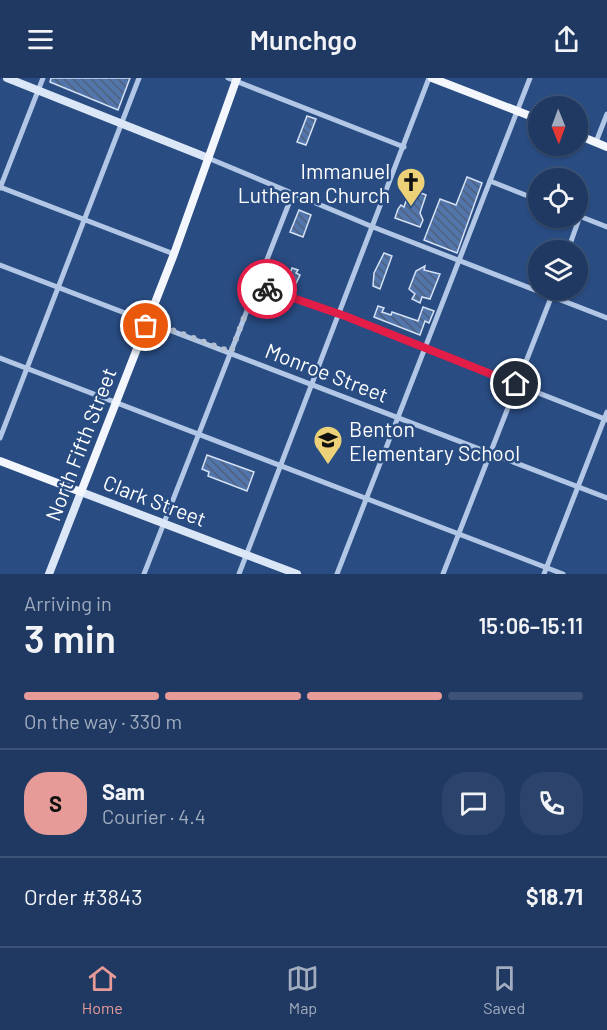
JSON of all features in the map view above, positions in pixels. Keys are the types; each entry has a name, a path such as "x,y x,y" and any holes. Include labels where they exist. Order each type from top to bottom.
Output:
{"main road":[{"path":"7,78 208,158"},
{"path":"430,78 528,116"},
{"name":"North Fifth Street","path":"49,574 174,254 234,79"},
{"path":"588,139 607,147"},
{"name":"Clark Street","path":"0,460 297,574"}],"street":[{"path":"43,78 0,187 174,254"},
{"path":"0,438 139,78"},
{"path":"239,574 430,78"},
{"path":"337,574 530,78"},
{"path":"234,79 404,147"},
{"path":"596,142 607,114"},
{"path":"208,158 373,227 528,284"},
{"path":"490,181 528,196"},
{"path":"144,574 293,193"},
{"path":"588,220 607,227"},
{"name":"Monroe Street","path":"0,265 607,498"},
{"path":"256,286 425,347 606,419"},
{"path":"443,574 550,300"},
{"path":"568,300 607,318"},
{"path":"0,358 459,534 545,571 563,574"},
{"path":"545,571 607,412"}],"building":[{"path":"51,78 130,78 118,110 50,82"},
{"path":"307,116 316,119 306,145 297,142"},
{"path":"467,177 482,183 457,253 424,240 440,199 456,205"},
{"name":"Immanuel Lutheran Church","path":"410,189 426,195 420,213 423,220 420,227 395,218 401,205 404,207"},
{"path":"299,210 311,215 303,237 290,232"},
{"path":"384,253 392,256 380,289 373,286 374,273"},
{"path":"425,266 424,270 440,274 430,299 422,297 420,303 412,299 415,294 409,289 416,271"},
{"path":"292,268 298,270 296,273 300,275 294,288 286,284"},
{"path":"378,306 384,308 382,312 391,315 392,312 418,321 423,307 434,311 429,323 425,321 420,335 374,317"},
{"path":"207,455 254,472 247,491 208,476 209,472 202,469"}],"way so far":[{"path":"146,326 148,321 231,352 256,286 267,289"}],"place":[{"name":"Immanuel Lutheran Church","path":"411,208"},
{"name":"Benton Elementary School","path":"328,466"}],"route":[{"path":"267,289 345,316 516,384"}]}
